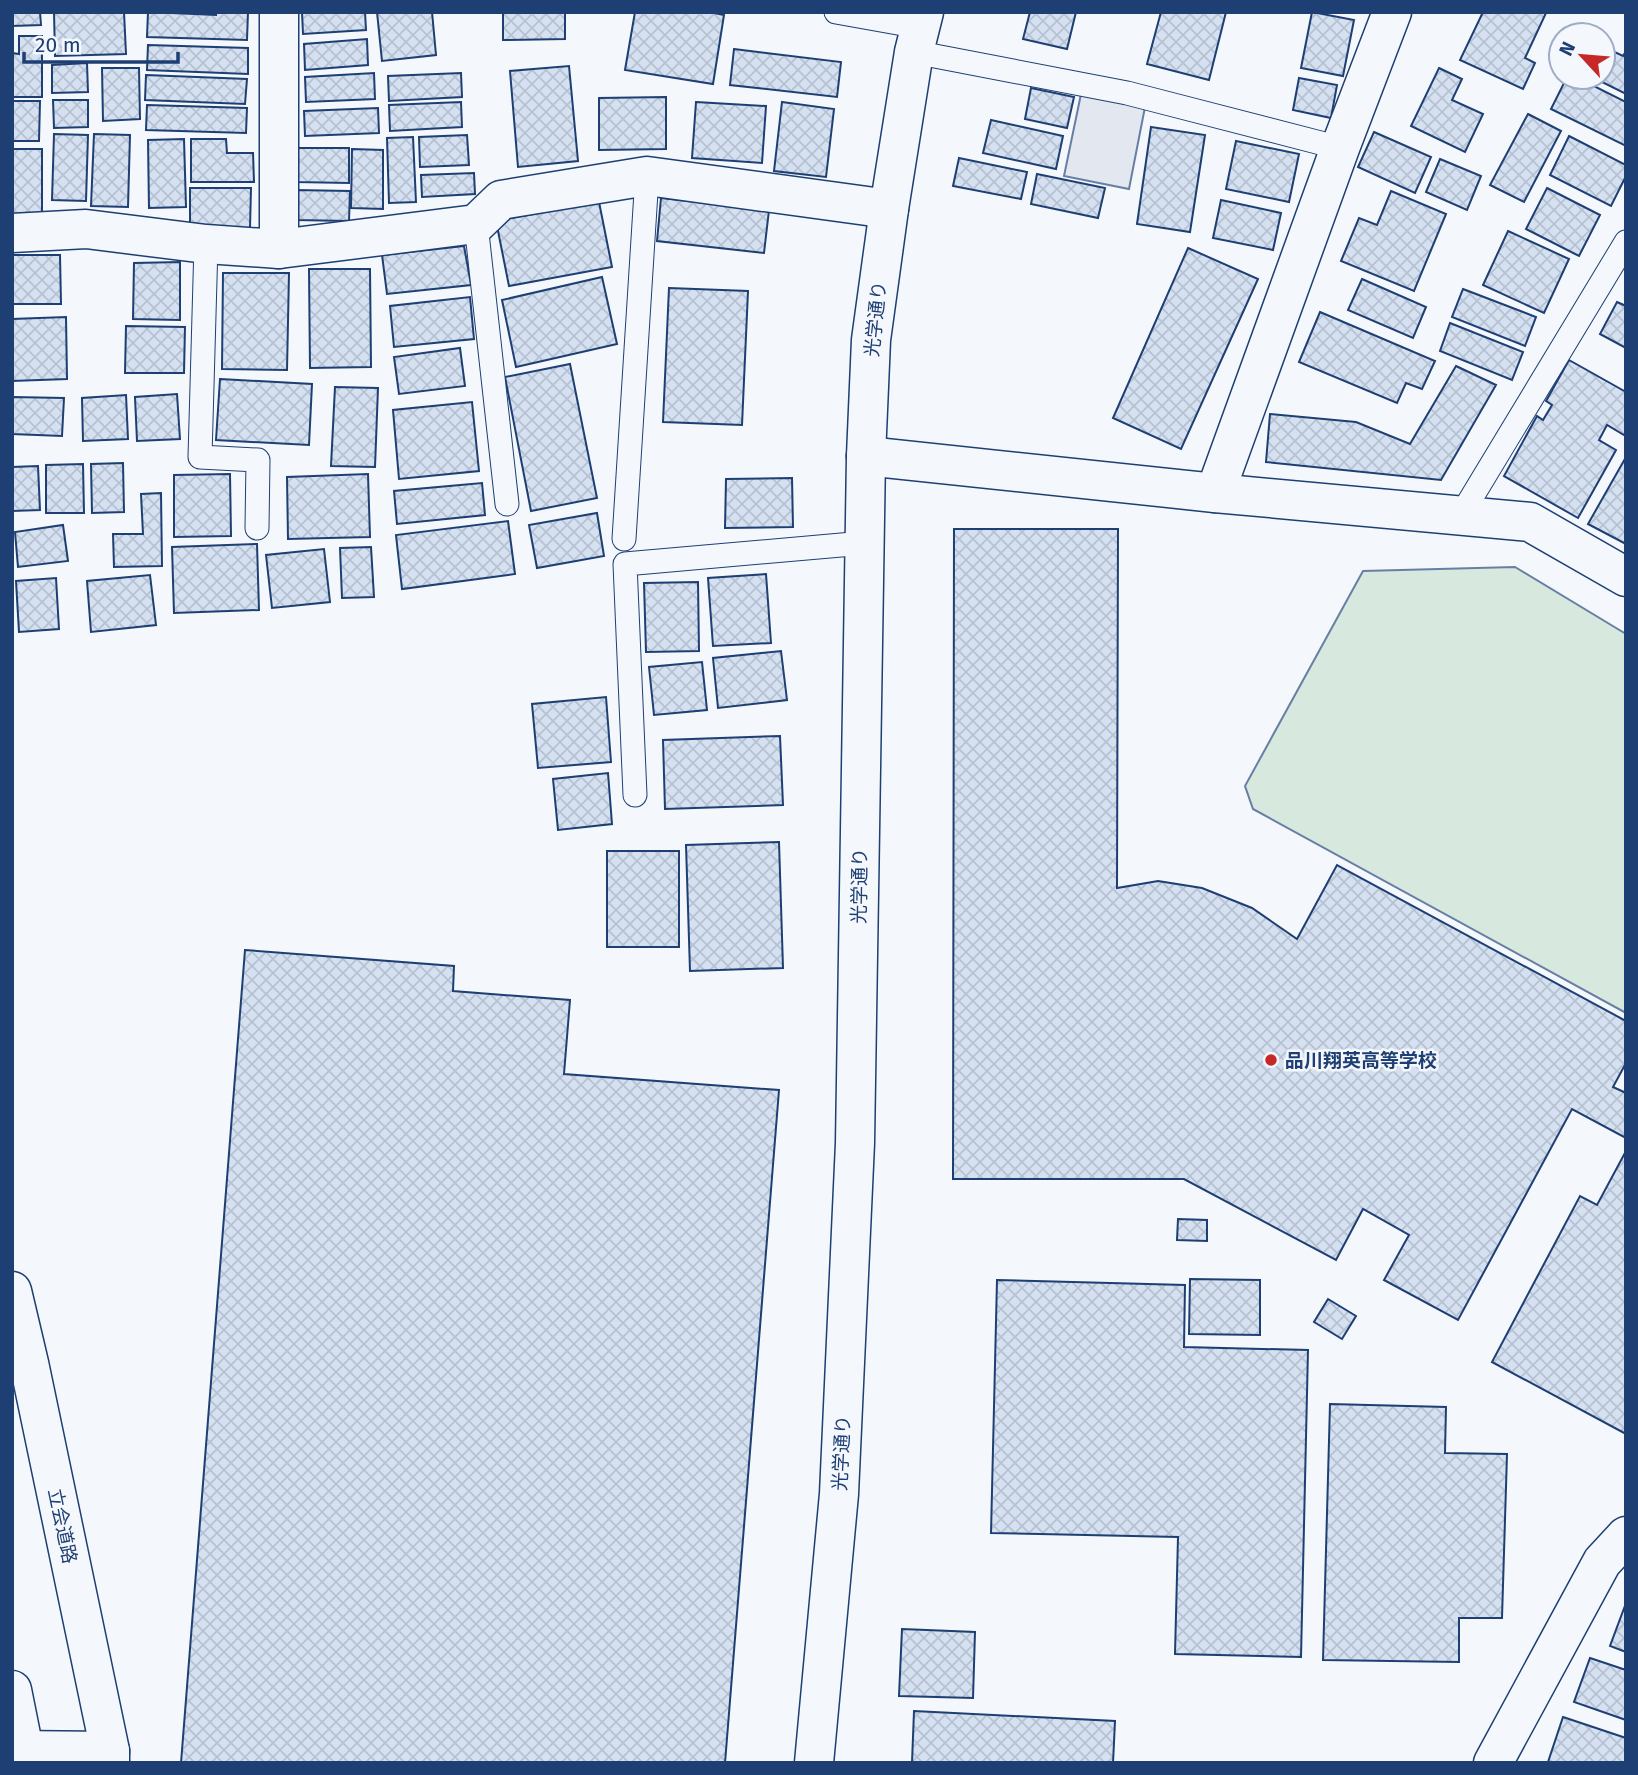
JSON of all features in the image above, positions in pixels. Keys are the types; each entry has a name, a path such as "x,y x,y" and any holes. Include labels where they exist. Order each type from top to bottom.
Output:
{"street":[{"path":"279,12 279,248"},
{"path":"1215,493 1392,12"},
{"name":"光学通り","path":"814,1763 839,1494 855,1143 864,542 871,340 888,209 920,31"},
{"path":"12,233 86,229 206,244 279,248 476,224 501,200 647,176 888,209"},
{"path":"866,456 1215,493 1530,522 1626,577"},
{"name":"立会道路","path":"12,1291 21,1364 110,1757"},
{"path":"1493,1763 1602,1562 1626,1536"},
{"path":"12,1690 20,1754 110,1757"}],"lane":[{"path":"836,12 920,31 1127,93 1340,148"},
{"path":"624,539 647,176"},
{"path":"476,224 507,504"},
{"path":"1461,514 1626,242"},
{"path":"206,244 200,457 258,460 257,528"},
{"path":"635,796 625,565 864,542"}],"shaded area":[{"path":"1081,94 1145,107 1129,189 1064,176"},
{"path":"1515,567 1626,634 1626,1013 1253,809 1245,786 1363,571"}],"building":[{"path":"12,12 40,12 41,25 12,26"},
{"path":"54,12 124,12 126,54 55,56"},
{"path":"148,12 216,15 216,12 248,12 247,40 147,37"},
{"path":"302,12 365,12 366,30 303,34"},
{"path":"377,12 432,12 436,55 382,61"},
{"path":"503,12 565,12 565,39 503,40"},
{"path":"635,12 709,12 724,15 713,84 625,70"},
{"path":"1030,12 1076,12 1067,49 1023,39"},
{"path":"1161,12 1226,12 1209,80 1147,64"},
{"path":"1312,12 1354,20 1343,76 1301,68"},
{"path":"1483,12 1546,13 1525,58 1535,63 1523,89 1460,60"},
{"path":"19,36 42,36 42,97 12,97 12,53 19,54"},
{"path":"367,39 368,65 305,70 304,44"},
{"path":"148,45 248,48 248,74 147,70"},
{"path":"734,49 841,62 837,97 730,85"},
{"path":"1626,51 1626,94 1617,90 1617,53 1623,56"},
{"path":"87,63 88,92 52,93 52,65"},
{"path":"569,66 578,161 518,167 510,71"},
{"path":"102,68 139,68 140,119 103,121"},
{"path":"1439,68 1462,79 1452,100 1483,114 1465,152 1411,126"},
{"path":"374,73 375,99 306,102 305,77"},
{"path":"461,73 462,97 389,101 388,76"},
{"path":"146,75 247,79 245,104 145,100"},
{"path":"1299,78 1337,85 1331,118 1293,110"},
{"path":"1031,88 1074,97 1067,128 1025,119"},
{"path":"1560,91 1604,91 1626,102 1626,146 1551,109"},
{"path":"666,97 666,149 599,150 599,98"},
{"path":"53,100 88,100 88,127 54,128"},
{"path":"12,101 40,101 39,141 12,141"},
{"path":"461,102 462,127 390,131 389,105"},
{"path":"696,102 766,106 762,163 692,158"},
{"path":"782,102 834,109 826,177 774,171"},
{"path":"147,105 247,108 246,133 146,130"},
{"path":"378,108 379,133 305,136 304,111"},
{"path":"1528,114 1561,131 1524,202 1490,185"},
{"path":"991,120 1063,136 1056,169 983,153"},
{"path":"1151,127 1205,135 1190,232 1137,224"},
{"path":"1374,132 1431,157 1415,193 1358,167"},
{"path":"54,134 88,135 86,201 52,200"},
{"path":"94,134 130,135 128,207 91,206"},
{"path":"467,135 469,165 420,167 419,137"},
{"path":"1569,136 1626,165 1626,176 1611,206 1550,175"},
{"path":"413,137 416,202 389,203 387,138"},
{"path":"184,139 186,207 149,208 148,140"},
{"path":"191,139 226,139 227,153 253,153 254,182 191,182"},
{"path":"1236,141 1299,154 1289,202 1226,189"},
{"path":"296,148 349,148 349,183 296,182"},
{"path":"12,149 42,149 42,214 12,214"},
{"path":"352,149 383,150 383,209 351,208"},
{"path":"959,158 1027,172 1021,199 953,186"},
{"path":"1440,159 1481,176 1467,210 1426,192"},
{"path":"474,173 475,194 422,197 421,175"},
{"path":"1037,174 1105,188 1098,218 1031,204"},
{"path":"190,188 251,188 250,228 190,227"},
{"path":"1547,188 1600,215 1579,256 1526,229"},
{"path":"295,190 350,191 349,221 295,220"},
{"path":"1391,191 1446,214 1414,291 1341,261 1359,218 1377,225"},
{"path":"661,198 769,210 764,253 657,241"},
{"path":"1221,200 1281,213 1273,250 1213,238"},
{"path":"599,202 612,267 509,286 496,221"},
{"path":"1508,231 1569,259 1544,313 1483,285"},
{"path":"464,246 471,285 387,294 382,255"},
{"path":"1188,248 1258,279 1181,449 1113,418"},
{"path":"12,255 60,255 61,304 12,304"},
{"path":"180,262 180,320 133,319 134,263"},
{"path":"309,269 370,269 371,367 310,368"},
{"path":"223,273 289,273 287,370 222,369"},
{"path":"602,277 617,344 516,367 502,300"},
{"path":"1362,279 1426,307 1413,338 1348,310"},
{"path":"669,288 748,291 742,425 663,422"},
{"path":"1463,289 1536,317 1525,346 1452,317"},
{"path":"470,297 474,339 394,347 390,306"},
{"path":"1617,302 1626,306 1626,348 1600,334"},
{"path":"1320,312 1435,361 1422,389 1406,383 1397,403 1299,362"},
{"path":"66,317 67,379 12,381 12,319"},
{"path":"1450,323 1523,352 1512,380 1440,351"},
{"path":"126,326 185,327 184,373 125,373"},
{"path":"460,348 465,386 399,394 394,357"},
{"path":"1569,360 1626,392 1626,433 1624,435 1607,425 1599,440 1616,450 1578,518 1504,476 1537,416 1543,420 1552,405 1546,401"},
{"path":"570,364 597,498 531,511 505,377"},
{"path":"1456,366 1496,385 1441,480 1266,462 1270,414 1356,422 1410,444"},
{"path":"220,379 312,384 309,445 216,440"},
{"path":"335,387 378,388 375,467 331,466"},
{"path":"177,394 180,439 137,441 135,397"},
{"path":"126,395 128,439 83,441 82,398"},
{"path":"12,397 64,398 62,436 12,434"},
{"path":"472,402 479,471 399,479 393,410"},
{"path":"1626,457 1626,544 1588,524"},
{"path":"123,463 124,512 92,513 91,464"},
{"path":"83,464 84,513 46,513 46,465"},
{"path":"38,466 40,510 12,511 12,467"},
{"path":"230,474 231,536 174,537 174,475"},
{"path":"368,474 370,537 288,539 287,477"},
{"path":"792,478 793,527 725,528 726,479"},
{"path":"482,483 485,515 397,524 394,491"},
{"path":"161,493 162,566 114,567 113,534 143,534 141,494"},
{"path":"597,513 604,556 537,568 529,525"},
{"path":"508,521 515,574 402,589 396,535"},
{"path":"63,525 68,561 18,567 15,532"},
{"path":"954,529 1118,529 1117,888 1158,881 1202,888 1252,908 1297,939 1337,865 1626,1021 1626,1063 1613,1087 1626,1093 1626,1138 1572,1109 1458,1320 1384,1280 1409,1235 1363,1209 1336,1260 1184,1179 953,1179"},
{"path":"257,544 259,610 174,613 172,547"},
{"path":"371,547 374,597 342,598 340,548"},
{"path":"324,549 330,602 272,608 266,555"},
{"path":"766,574 771,643 713,646 708,578"},
{"path":"150,575 156,625 91,632 87,581"},
{"path":"56,578 59,629 19,632 16,581"},
{"path":"698,582 699,651 646,652 644,583"},
{"path":"781,651 787,700 718,708 713,658"},
{"path":"702,662 707,710 654,715 649,667"},
{"path":"606,697 611,762 538,768 532,704"},
{"path":"780,736 783,805 665,809 663,740"},
{"path":"608,773 612,824 558,830 553,779"},
{"path":"779,842 783,968 690,971 686,845"},
{"path":"607,851 679,851 679,947 607,947"},
{"path":"245,950 454,966 453,991 570,1000 564,1074 779,1090 725,1763 181,1763"},
{"path":"1626,1151 1626,1434 1492,1362 1580,1196 1597,1205"},
{"path":"1178,1219 1207,1220 1207,1241 1177,1240"},
{"path":"1190,1279 1260,1280 1260,1335 1189,1334"},
{"path":"997,1280 1185,1285 1184,1347 1308,1350 1301,1657 1175,1654 1178,1537 991,1533"},
{"path":"1328,1299 1356,1316 1342,1339 1314,1322"},
{"path":"1330,1404 1446,1407 1445,1453 1507,1454 1502,1618 1459,1618 1459,1662 1323,1660"},
{"path":"1626,1603 1626,1652 1610,1646"},
{"path":"902,1629 975,1632 973,1698 899,1696"},
{"path":"1590,1658 1626,1670 1626,1720 1574,1702"},
{"path":"914,1711 1115,1721 1113,1763 912,1763"},
{"path":"1563,1717 1626,1738 1626,1763 1548,1762"}],"place":[{"name":"品川翔英高等学校","path":"1271,1060"}]}
